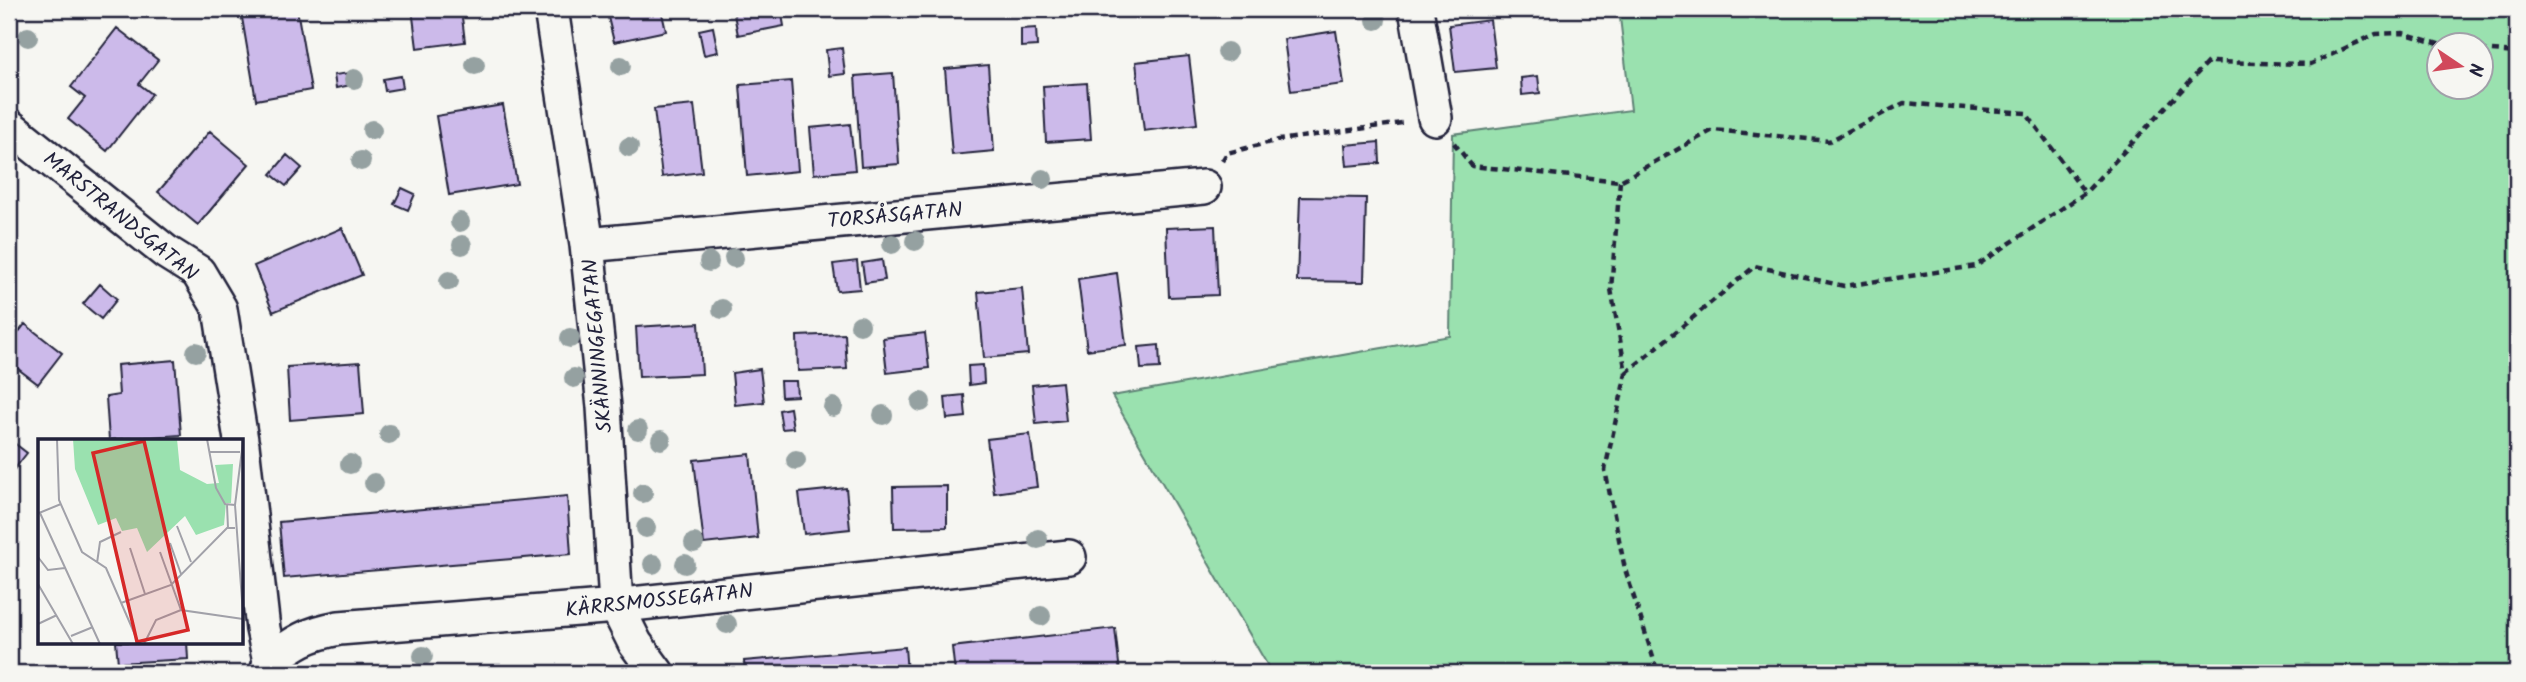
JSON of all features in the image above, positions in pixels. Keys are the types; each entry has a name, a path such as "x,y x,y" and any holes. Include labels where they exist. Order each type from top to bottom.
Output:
{"street":[{"name":"SKÄNNINGEGATAN","path":"551,9 587,245 604,407 616,605 635,643 657,673"},
{"path":"1416,9 1434,118"},
{"name":"MARSTRANDSGATAN","path":"9,126 166,252 198,272 220,309 240,439"},
{"name":"TORSÅSGATAN","path":"587,245 1204,187"},
{"name":"MARSTRANDSGATAN","path":"243,460 268,667"},
{"name":"KÄRRSMOSSEGATAN","path":"268,667 293,644 312,633 339,628 616,605 1069,557"}],"path":[{"path":"1626,373 1755,266 1844,286 1976,267 2085,193 2208,62 2311,64 2376,34 2403,33 2424,40"},
{"path":"2494,51 2517,52"},
{"path":"1204,187 1227,153 1279,140 1434,118 1472,166 1620,180 1713,130 1829,141 1904,103 2026,113 2085,193"},
{"path":"1620,180 1611,289 1626,373 1605,470 1625,569 1658,673"}],"green space":[{"path":"1619,9 2517,9 2517,673 1272,673 1112,396 1450,336 1453,134 1631,110"}],"building":[{"path":"297,9 311,90 256,100 241,12"},
{"path":"412,9 461,9 465,42 417,48"},
{"path":"606,9 661,9 666,31 614,42"},
{"path":"733,9 781,9 784,26 738,35"},
{"path":"1490,20 1496,68 1455,72 1449,25"},
{"path":"713,27 718,52 704,55 699,30"},
{"path":"117,28 158,60 139,84 152,94 107,151 68,119 85,98 71,87"},
{"path":"1036,28 1037,46 1021,47 1021,29"},
{"path":"1336,31 1344,84 1291,91 1284,39"},
{"path":"842,48 845,74 829,76 826,50"},
{"path":"1189,56 1197,124 1144,131 1136,62"},
{"path":"988,65 994,151 952,155 945,69"},
{"path":"349,73 351,85 336,88 334,75"},
{"path":"893,73 899,164 861,167 855,76"},
{"path":"401,76 403,88 385,91 383,79"},
{"path":"1538,76 1540,93 1522,95 1521,78"},
{"path":"791,81 798,171 747,176 740,85"},
{"path":"1087,83 1091,139 1046,142 1043,86"},
{"path":"503,105 517,184 449,195 436,116"},
{"path":"694,105 702,172 662,177 654,109"},
{"path":"850,124 855,170 814,174 810,128"},
{"path":"210,131 249,164 198,225 158,192"},
{"path":"1379,142 1380,163 1347,166 1345,145"},
{"path":"287,155 302,168 286,186 271,174"},
{"path":"402,188 415,194 408,210 394,204"},
{"path":"1300,197 1366,198 1364,282 1297,281"},
{"path":"1215,226 1218,295 1169,297 1166,228"},
{"path":"342,228 362,275 273,312 254,266"},
{"path":"882,260 885,280 865,283 862,263"},
{"path":"857,261 860,289 837,291 833,264"},
{"path":"1117,273 1126,345 1087,350 1078,279"},
{"path":"100,284 117,299 101,319 83,304"},
{"path":"1022,288 1028,354 984,358 978,292"},
{"path":"699,323 702,374 639,377 636,327"},
{"path":"25,324 62,353 38,384 9,362 9,345"},
{"path":"925,333 929,368 887,373 883,338"},
{"path":"845,334 847,369 798,371 797,336"},
{"path":"1159,345 1160,368 1141,369 1139,347"},
{"path":"175,360 181,435 109,439 106,397 119,395 117,365"},
{"path":"360,362 364,414 290,420 287,367"},
{"path":"983,365 984,383 969,385 968,366"},
{"path":"760,369 764,402 735,405 732,373"},
{"path":"780,381 796,381 797,396 781,397"},
{"path":"1062,382 1066,421 1036,424 1032,385"},
{"path":"964,395 966,417 947,419 945,397"},
{"path":"790,408 793,428 782,429 779,410"},
{"path":"1030,434 1037,487 994,493 987,439"},
{"path":"9,439 27,453 9,476"},
{"path":"750,454 758,538 704,544 694,460"},
{"path":"947,486 947,527 894,528 893,487"},
{"path":"846,488 850,529 804,534 799,493"},
{"path":"567,496 571,554 284,578 279,522"},
{"path":"1115,628 1120,673 955,673 952,647"},
{"path":"116,644 187,644 188,659 118,663"},
{"path":"905,647 907,673 745,673 744,661"}]}
